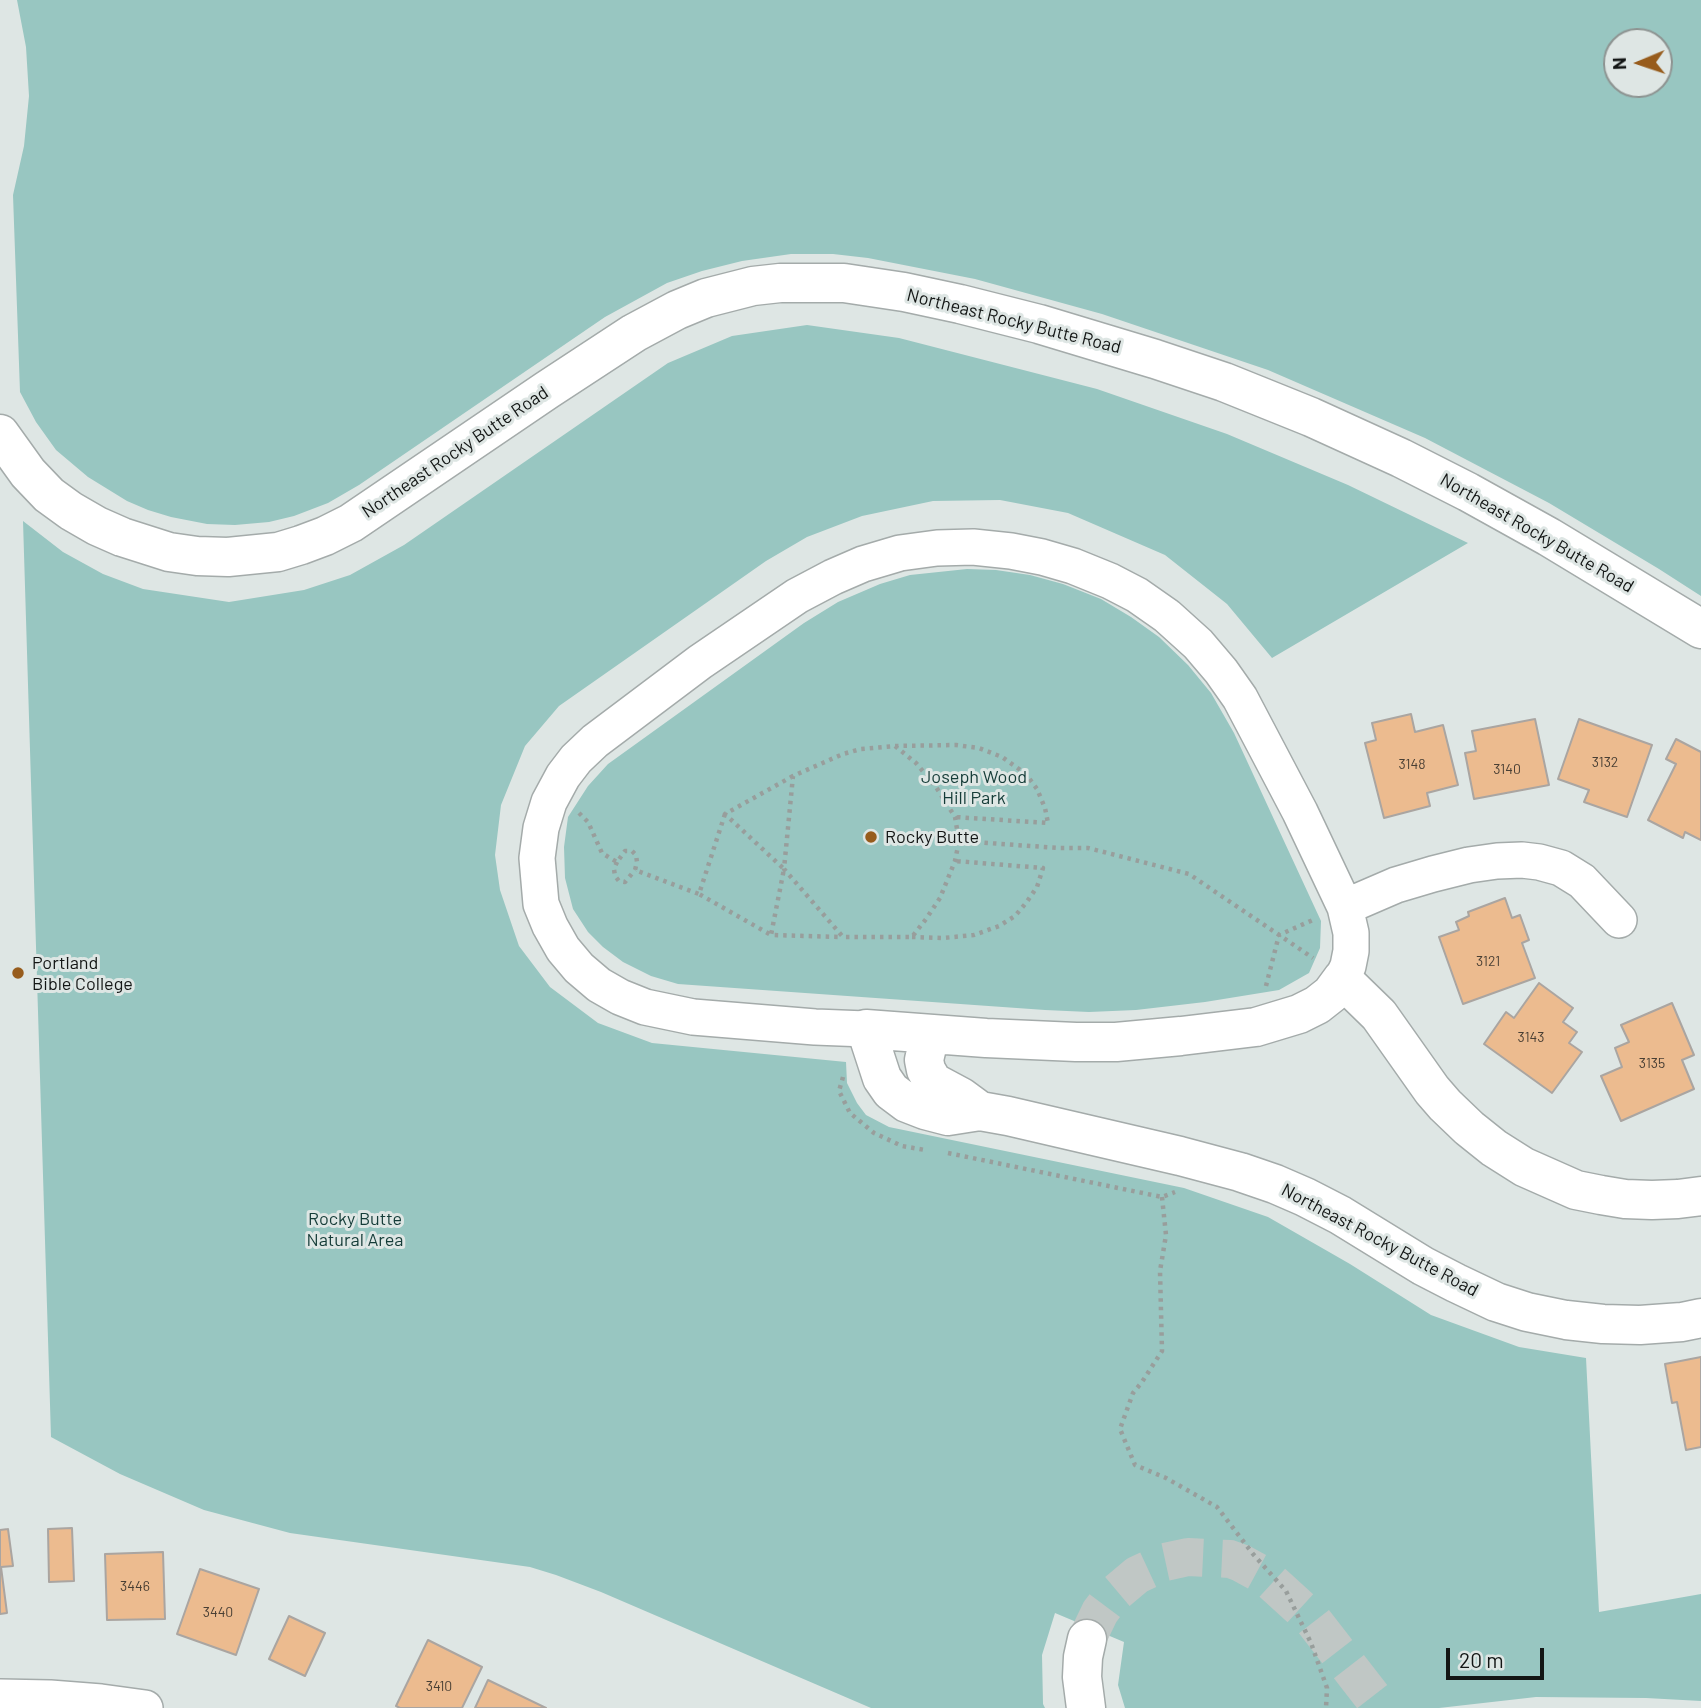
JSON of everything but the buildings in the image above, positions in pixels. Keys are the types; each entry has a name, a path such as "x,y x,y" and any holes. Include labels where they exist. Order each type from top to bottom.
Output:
{"street":[{"name":"Northeast Rocky Butte Road","path":"0,434 28,473 49,495 97,526 122,537 169,552 197,556 228,557 278,552 325,536 351,523 634,333 677,310 706,298 753,286 780,283 844,283 904,292 1039,324 1224,382 1311,417 1468,492 1549,537 1701,629"},
{"path":"937,548 1011,551 1073,566 1137,595 1167,616 1198,644 1221,671 1240,698 1345,907 1351,933 1351,951 1342,979 1331,994 1317,1005 1299,1014 1256,1027 1103,1042 1027,1040 693,1017 645,1007 620,997 599,985 579,968 563,949 541,904 537,858 541,828 549,802 563,776 594,741 699,662 797,596 863,564 900,554 937,548"},
{"path":"1345,907 1396,885 1433,874 1469,865 1522,860 1561,868 1582,881 1619,920"},
{"path":"1342,979 1379,1015 1445,1105 1494,1148 1524,1167 1576,1190 1625,1199 1701,1196"},
{"name":"Northeast Rocky Butte Road","path":"866,1030 882,1078 891,1091 925,1110 948,1116 980,1111 1008,1116 1240,1172 1275,1184 1340,1215 1423,1266 1496,1301 1527,1312 1604,1324 1640,1325 1701,1318"},
{"name":"Northeast Rocky Butte Road","path":"930,1034 924,1060 933,1082 980,1111"},
{"path":"1086,1708 1082,1677 1087,1639"},
{"path":"0,1697 50,1698 145,1708"}],"path":[{"path":"699,894 724,814 793,776 861,749 956,744 979,748 1002,757 1026,774 1037,789 1048,823 955,817"},
{"path":"895,746 916,763 936,787 955,817 958,841 955,861 940,898 912,937"},
{"path":"771,935 784,869 793,776"},
{"path":"573,809 582,814 588,822 602,853 617,862"},
{"path":"724,814 784,869 843,937"},
{"path":"958,841 1088,848 1189,874 1342,979"},
{"path":"625,851 632,851 636,855 635,870 625,882 619,881 615,876 617,862 625,851"},
{"path":"635,870 699,894 771,935 943,938 974,934 999,926 1015,916 1037,887 1043,868 955,861"},
{"path":"1279,935 1345,907"},
{"path":"1256,1027 1279,935"},
{"path":"1163,1197 1166,1235 1160,1271 1162,1351 1133,1393 1120,1429 1135,1465 1166,1478 1217,1507 1253,1555 1286,1591 1311,1643 1327,1688 1326,1708"}],"green space":[{"path":"17,0 1701,0 1701,596 1549,503 1425,438 1268,370 1102,314 975,279 868,258 833,254 791,254 742,261 667,283 605,317 359,485 328,503 269,522 207,524 171,517 127,501 88,477 56,450 36,422 20,392 13,195 24,146 29,96 26,47"},
{"name":"Rocky Butte Natural Area","path":"807,325 899,338 1097,389 1227,434 1348,485 1468,543 1272,658 1227,604 1165,555 1068,513 1000,500 933,501 862,516 807,537 766,561 559,706 525,746 501,805 495,855 500,890 519,946 550,987 598,1023 652,1043 846,1062 847,1083 857,1103 866,1115 889,1127 1184,1188 1268,1217 1431,1315 1519,1347 1586,1358 1599,1612 1701,1594 1701,1701 1536,1697 1439,1708 1125,1708 1118,1685 1124,1642 1055,1613 1042,1655 1045,1708 871,1708 556,1575 530,1567 290,1533 204,1510 120,1474 51,1437 23,521 63,552 103,574 143,589 229,602 304,590 350,575 404,545 668,363 732,336"},
{"name":"Joseph Wood Hill Park","path":"967,569 1030,575 1101,599 1159,637 1188,665 1211,693 1234,733 1321,921 1320,948 1309,973 1279,990 1205,1002 1136,1010 1045,1010 678,984 651,976 623,962 588,932 573,909 565,878 564,847 568,817 588,786 608,764 804,623 838,602 880,584 910,575"}],"tunnel":[{"path":"1087,1639 1100,1612 1112,1596 1137,1575 1165,1562 1188,1557 1230,1559 1265,1576 1312,1619 1381,1708"}],"place":[{"name":"Rocky Butte","path":"871,837"},
{"name":"Portland Bible College","path":"18,973"}]}
